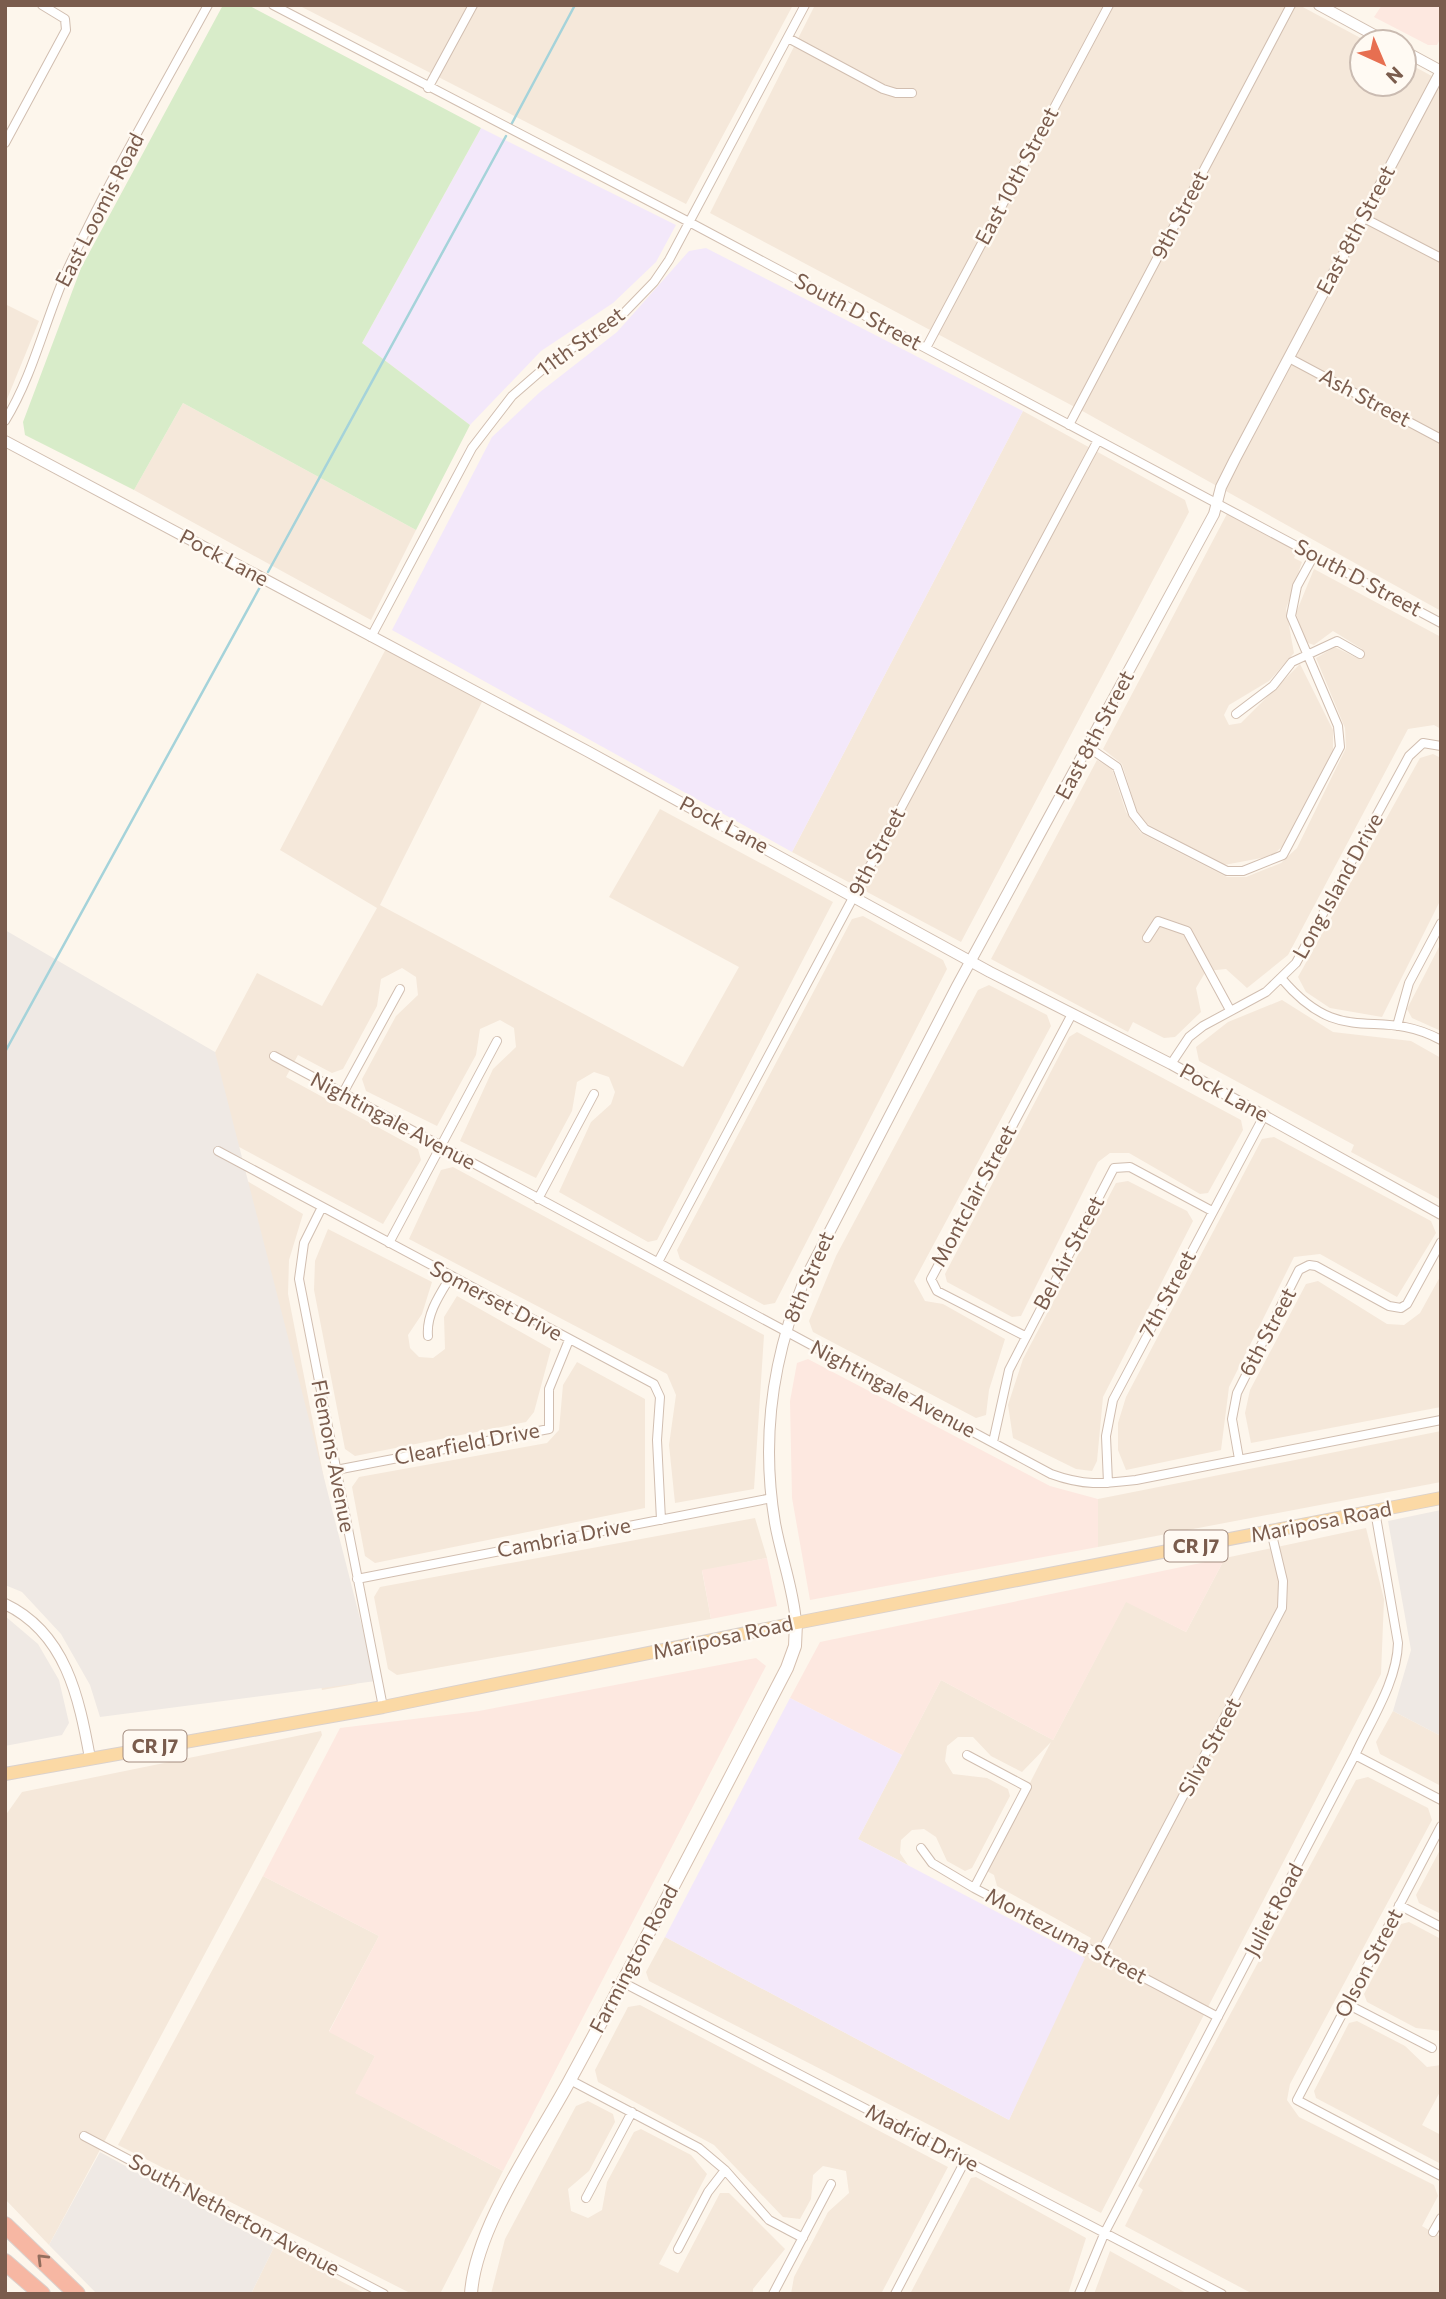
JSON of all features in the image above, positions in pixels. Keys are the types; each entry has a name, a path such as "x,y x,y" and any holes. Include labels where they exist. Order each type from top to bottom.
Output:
{"highway":[{"path":"5,2225 77,2294"},
{"path":"5,2262 42,2294"}],"main road":[{"name":"Mariposa Road","path":"5,1774 383,1707 796,1623 1441,1499"},
{"name":"Farmington Road","path":"471,2291 481,2246 489,2227 570,2080 787,1668 795,1646 796,1623"}],"street":[{"path":"5,143 66,30 65,19 42,5"},
{"name":"East Loomis Road","path":"5,421 27,379 59,288 85,233 208,5"},
{"name":"South D Street","path":"273,5 691,223 1097,442 1441,623"},
{"path":"428,88 473,5"},
{"name":"11th Street","path":"371,637 472,448 489,422 531,378 607,327 635,302 669,260 805,5"},
{"name":"East 10th Street","path":"926,348 1109,5"},
{"name":"9th Street","path":"1069,425 1291,5"},
{"path":"1319,5 1361,28"},
{"path":"788,38 883,89 896,93 912,93"},
{"path":"1418,59 1441,71"},
{"name":"East 8th Street","path":"971,961 1217,505 1230,468 1441,71"},
{"path":"1362,217 1441,258"},
{"name":"Ash Street","path":"1289,358 1441,439"},
{"name":"Pock Lane","path":"5,441 971,961 1265,1114 1441,1214"},
{"name":"9th Street","path":"658,1262 1097,442"},
{"path":"1088,747 1117,766 1133,814 1145,829 1227,871 1243,871 1274,861 1290,848 1340,747 1340,732 1305,655 1291,613 1297,586 1314,555"},
{"path":"1236,714 1273,686 1292,662 1305,655 1337,641 1360,654"},
{"name":"Long Island Drive","path":"1171,1064 1189,1037 1230,1010 1266,992 1282,979 1307,948 1409,756 1423,743 1441,746"},
{"path":"1147,938 1158,921 1187,931 1230,1010"},
{"path":"1397,1026 1409,983 1441,923"},
{"name":"8th Street","path":"796,1623 772,1499 768,1434 770,1404 789,1318 814,1258 971,961"},
{"path":"1282,979 1307,1005 1332,1019 1363,1026 1397,1026 1417,1030 1441,1040"},
{"path":"343,1093 400,989"},
{"name":"Montclair Street","path":"1025,1336 941,1293 931,1279 1072,1014"},
{"path":"388,1243 497,1041"},
{"name":"Nightingale Avenue","path":"274,1056 993,1442 1072,1481 1093,1485 1108,1483 1441,1420"},
{"path":"538,1199 594,1094"},
{"name":"7th Street","path":"1108,1483 1106,1436 1113,1400 1265,1114"},
{"name":"Somerset Drive","path":"218,1151 657,1388 660,1398 657,1440 660,1520"},
{"name":"Bel Air Street","path":"993,1442 1009,1370 1114,1168 1130,1167 1212,1211"},
{"name":"Flemons Avenue","path":"322,1207 304,1243 299,1279 383,1707"},
{"name":"6th Street","path":"1239,1459 1232,1419 1237,1392 1299,1270 1309,1265 1316,1266 1389,1306 1401,1308 1407,1304 1441,1242"},
{"path":"428,1336 427,1327 436,1301 451,1276"},
{"name":"Clearfield Drive","path":"336,1470 549,1429 549,1390 569,1340"},
{"name":"Cambria Drive","path":"357,1579 772,1499"},
{"name":"Juliet Road","path":"1079,2294 1105,2232 1355,1755 1389,1683 1398,1651 1375,1511"},
{"name":"Silva Street","path":"1100,1954 1282,1608 1283,1581 1271,1531"},
{"path":"5,1604 41,1629 58,1651 81,1709 90,1758"},
{"path":"967,1755 1027,1787 974,1888"},
{"path":"1355,1755 1441,1800"},
{"name":"Olson Street","path":"1441,1826 1297,2100 1441,2176"},
{"name":"Montezuma Street","path":"921,1848 933,1863 974,1888 1218,2017"},
{"path":"1399,1905 1441,1927"},
{"name":"Madrid Drive","path":"622,1982 1222,2294"},
{"path":"1348,2004 1432,2048"},
{"path":"570,2080 699,2148 725,2170 769,2220 803,2238"},
{"path":"586,2198 632,2112"},
{"name":"South Netherton Avenue","path":"84,2136 384,2294"},
{"path":"895,2294 966,2159"},
{"path":"678,2249 708,2192 725,2170"},
{"path":"773,2294 831,2184"},
{"path":"1433,2232 1441,2218"}],"shaded area":[{"path":"298,5 793,5 686,204"},
{"path":"815,5 1299,5 1348,31 1348,98 1418,98 1418,69 1441,81 1441,611 1086,413 710,213"},
{"path":"1382,5 1441,5 1441,37 1437,45 1428,45 1418,40 1418,28 1395,28 1374,17"},
{"path":"481,128 676,225 656,262 613,303 541,351 470,425 362,343"},
{"path":"706,248 1023,411 792,852 392,630 492,437 540,392 617,332 689,251"},
{"path":"5,304 39,321 5,404"},
{"path":"183,403 416,530 371,620 134,490"},
{"path":"1023,411 1185,500 1189,512 961,942 792,852"},
{"path":"1229,510 1299,547 1294,558 1302,562 1286,609 1294,653 1269,681 1229,705 1224,715 1229,725 1241,723 1300,664 1333,730 1333,752 1286,843 1272,856 1224,865 1147,824 1137,812 1122,764 1103,749"},
{"path":"1314,569 1441,637 1441,729 1434,725 1408,729 1288,955 1247,988 1226,969 1206,971 1196,988 1201,1012 1175,1037 1164,1038 1133,1022 1128,1032 991,959 1097,760 1112,769 1126,812 1141,833 1227,877 1246,877 1281,863 1297,848 1346,748 1345,728 1316,658 1335,647 1357,658 1362,649 1333,631 1314,645 1305,642 1296,613"},
{"path":"389,643 485,696 380,905 683,1067 739,967 609,897 660,809 833,902 657,1240 648,1242 559,1192 591,1122 611,1104 615,1092 609,1077 594,1072 577,1082 572,1111 536,1178 460,1141 493,1069 516,1047 514,1028 500,1020 480,1029 476,1055 437,1126 366,1091 362,1079 396,1016 418,995 416,977 402,968 381,979 377,1006 343,1069 332,1073 298,1055 286,1077 418,1149 421,1160 383,1224 213,1133 202,1077 257,973 322,1006 377,908 280,850"},
{"path":"1433,754 1441,758 1440,901 1382,1017 1330,1008 1306,992 1298,977 1420,758"},
{"path":"863,916 943,960 947,969 775,1303 764,1305 680,1259 677,1250 852,919"},
{"path":"5,930 215,1052 376,1681 100,1717 90,1685 61,1634 22,1592 5,1585"},
{"path":"1441,943 1441,1031 1412,1018 1407,1009"},
{"path":"989,985 1047,1015 1051,1026 914,1281 925,1301 943,1304 1005,1339 989,1390 986,1415 976,1418 813,1332 809,1321 836,1256 978,990"},
{"path":"1282,1000 1333,1032 1411,1041 1441,1058 1441,1200 1351,1152 1354,1145 1199,1061 1196,1047 1228,1022"},
{"path":"1077,1032 1241,1120 1243,1130 1208,1193 1200,1194 1129,1153 1110,1153 1098,1162 1021,1316 1012,1317 947,1282 945,1274 1069,1037"},
{"path":"1274,1137 1431,1221 1436,1233 1397,1297 1320,1254 1294,1257 1229,1387 1221,1450 1126,1470 1118,1450 1118,1423 1126,1397 1262,1139"},
{"path":"220,1165 303,1214 289,1260 288,1294 362,1674 356,1684 322,1690"},
{"path":"453,1167 764,1335 754,1489 675,1503 669,1445 676,1395 667,1374 409,1239 441,1170"},
{"path":"1128,1181 1187,1211 1193,1221 1103,1397 1097,1461 1092,1471 1076,1469 1013,1438 1008,1405 1023,1359 1116,1183"},
{"path":"328,1229 432,1282 422,1314 408,1335 410,1348 419,1357 433,1358 445,1349 444,1317 457,1296 551,1349 534,1412 526,1422 355,1456 345,1449 314,1290 315,1261"},
{"path":"1441,1275 1441,1407 1251,1443 1245,1413 1250,1390 1306,1284 1318,1281 1387,1324 1404,1325 1420,1313"},
{"path":"808,1359 1050,1486 1098,1499 1098,1547 810,1600 792,1498 790,1401 797,1363"},
{"path":"577,1362 645,1399 645,1508 375,1563 365,1556 352,1487 359,1477 547,1443 559,1430 563,1385"},
{"path":"1441,1431 1441,1482 1098,1547 1098,1499"},
{"path":"1441,1510 1441,1736 1393,1711 1411,1650 1388,1521"},
{"path":"755,1518 767,1558 702,1571 711,1619 397,1675 388,1669 374,1597 380,1587"},
{"path":"1366,1528 1384,1599 1381,1674 1101,2213 649,1981 646,1972 665,1937 1009,2120 1091,1938 997,1886 994,1875 985,1870 1051,1742 1022,1772 991,1756 973,1737 958,1737 947,1746 945,1761 953,1774 987,1778 1008,1789 1010,1796 972,1868 965,1871 947,1861 936,1837 924,1829 912,1830 901,1840 900,1853 908,1865 858,1839 941,1680 1053,1740 1126,1601 1186,1632 1225,1558"},
{"path":"767,1558 777,1606 711,1619 702,1570"},
{"path":"1225,1558 1186,1632 1126,1602 1053,1740 941,1680 902,1755 790,1698 820,1642"},
{"path":"5,1616 38,1644 59,1680 69,1723 62,1735 5,1746"},
{"path":"756,1658 766,1666 503,2171 355,2093 375,2056 329,2032 379,1936 263,1876 340,1728 479,1711"},
{"path":"790,1698 902,1755 858,1839 1085,1958 1009,2120 665,1937"},
{"path":"1393,1711 1441,1736 1441,1786 1380,1754 1376,1742"},
{"path":"321,1731 322,1735 49,2245 5,2199 5,1816 22,1792"},
{"path":"1368,1777 1428,1808 1432,1820 1290,2084 1287,2100 1299,2117 1434,2185 1438,2196 1422,2226 1441,2237 1441,2294 1253,2294 1125,2226 1143,2190 1138,2186 1356,1780"},
{"path":"1441,1848 1441,1914 1419,1903 1416,1895"},
{"path":"263,1876 379,1936 329,2031 375,2056 356,2093 503,2171 440,2294 412,2294 118,2145"},
{"path":"1409,1922 1441,1939 1441,2031 1416,2028 1367,2002 1364,1994 1401,1924"},
{"path":"640,2005 948,2167 881,2294 791,2294 794,2277 828,2212 849,2193 846,2171 823,2166 813,2175 811,2199 800,2219 783,2217 714,2145 598,2082 595,2070 628,2007"},
{"path":"1357,2021 1405,2046 1427,2067 1441,2065 1441,2090 1422,2125 1441,2135 1441,2164 1316,2098 1314,2091 1349,2023"},
{"path":"588,2101 613,2114 615,2122 589,2171 568,2189 571,2211 588,2218 602,2210 607,2182 634,2132 641,2129 691,2155 707,2174 659,2264 678,2273 720,2193 729,2193 785,2249 753,2289 753,2294 491,2294 505,2239 576,2106"},
{"path":"100,2152 274,2247 251,2294 97,2294 49,2245"},
{"path":"976,2177 1086,2238 1068,2294 910,2294 971,2178"},
{"path":"274,2247 366,2294 251,2294"},
{"path":"1110,2251 1188,2294 1094,2294"}],"green space":[{"path":"223,5 248,5 481,128 362,343 470,425 416,530 183,403 134,490 25,435 23,422 81,268"}],"waterway":[{"path":"511,125 575,5"},
{"path":"268,572 506,136"},
{"path":"5,1052 260,587"}]}
